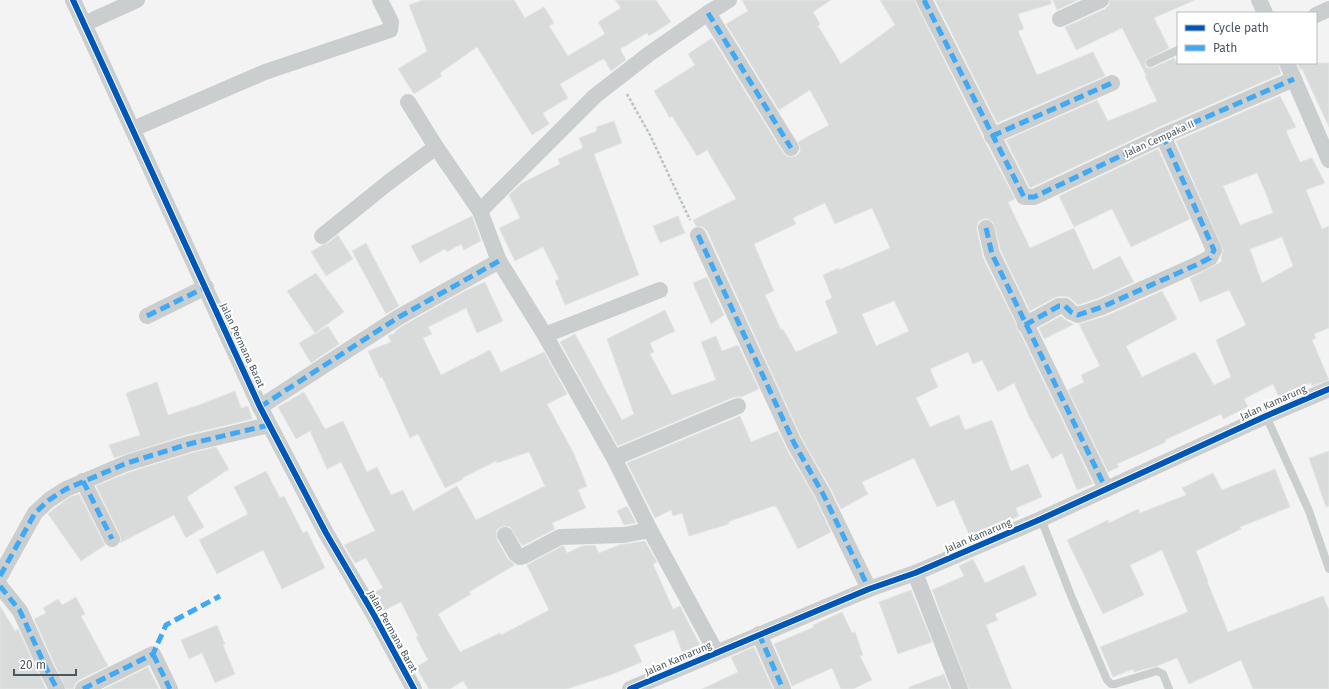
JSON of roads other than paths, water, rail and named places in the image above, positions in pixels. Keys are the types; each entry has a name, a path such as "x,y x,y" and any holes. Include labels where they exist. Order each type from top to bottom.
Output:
{"street":[{"name":"Jalan Permana Barat","path":"73,0 260,407 326,533 374,615 414,689"},
{"path":"84,24 137,0"},
{"path":"133,129 265,72 390,30 391,22 380,0"},
{"path":"480,211 595,96 649,54 729,0"},
{"path":"924,0 992,136 1112,83"},
{"path":"1060,19 1101,0"},
{"path":"1317,15 1329,9"},
{"path":"708,13 791,148"},
{"path":"1287,64 1329,160"},
{"name":"Jalan Cempaka II","path":"992,136 1024,197 1034,197 1164,136 1294,79"},
{"path":"408,102 436,147 480,211 499,261 544,335 614,458 650,530 716,652"},
{"path":"1025,325 1059,306 1065,306 1071,312 1078,315 1102,307 1210,258 1214,250 1164,136"},
{"path":"322,236 389,182 436,147"},
{"path":"986,228 992,254 1106,490"},
{"path":"698,235 794,443 823,494 869,589"},
{"path":"260,407 399,317 499,261"},
{"path":"147,316 206,287"},
{"path":"544,335 660,290"},
{"name":"Jalan Kamarung","path":"630,689 869,589 915,573 1041,519 1266,416 1329,389"},
{"path":"614,458 738,406"},
{"path":"0,576 35,513 49,500 83,481 107,473 127,463 189,444 269,425"},
{"path":"83,481 112,538"},
{"path":"505,535 516,554 520,557 560,537 624,535 650,530"},
{"path":"915,573 960,689"},
{"path":"0,586 20,611 47,670 58,689"},
{"path":"759,634 783,689"},
{"path":"83,689 153,654 170,689"}],"lane":[{"path":"1150,63 1177,50"},
{"path":"1266,416 1309,511 1329,569"},
{"path":"1041,519 1072,598 1107,680 1111,684 1115,684 1157,671 1163,674 1169,689"}]}
